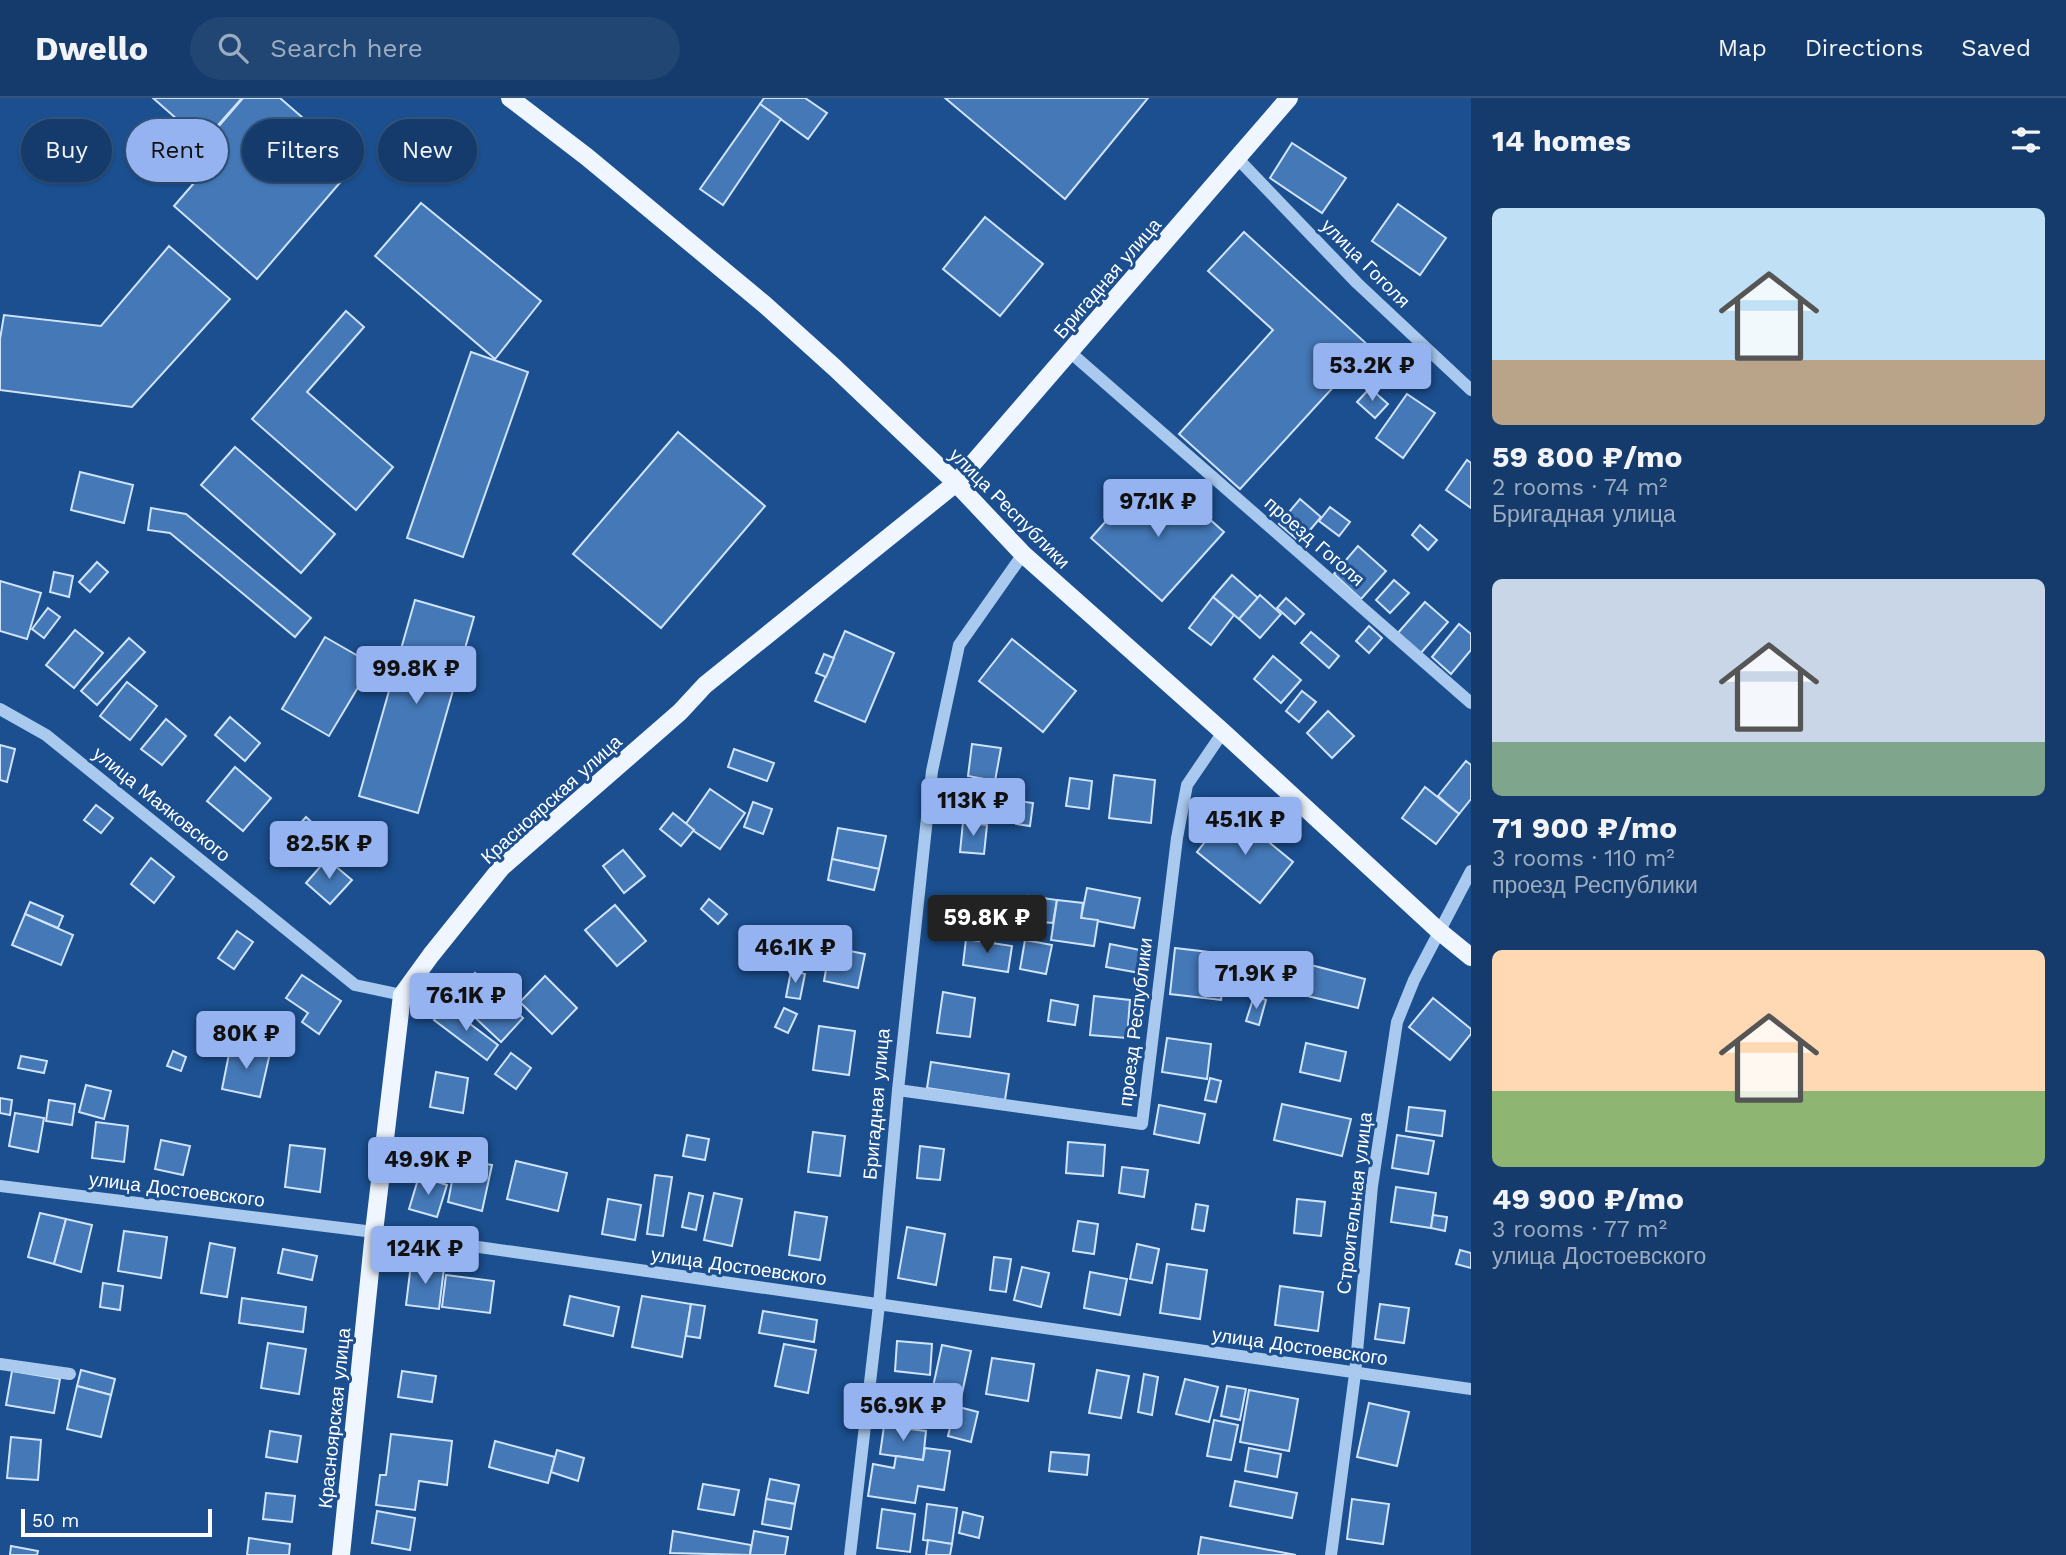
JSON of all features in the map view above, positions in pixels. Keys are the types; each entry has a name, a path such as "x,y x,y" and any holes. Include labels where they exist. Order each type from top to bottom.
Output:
{"main road":[{"name":"улица Республики","path":"510,98 587,157 764,304 956,483 1023,554 1471,957"},
{"name":"Бригадная улица","path":"956,483 1289,98"},
{"name":"Красноярская улица","path":"341,1555 374,1232 402,995 501,868 680,712 705,685 956,483"}],"street":[{"name":"улица Гоголя","path":"1238,159 1357,283 1471,390"},
{"name":"проезд Гоголя","path":"1071,353 1471,703"},
{"name":"Бригадная улица","path":"850,1555 879,1306 898,1090 932,771 959,645 1023,554"},
{"name":"улица Маяковского","path":"0,709 46,735 355,985 402,995"},
{"name":"проезд Республики","path":"898,1090 1142,1124 1177,838 1187,785 1223,732"},
{"name":"Строительная улица","path":"1331,1555 1355,1374 1372,1186 1397,1022 1414,980 1471,871"},
{"name":"улица Достоевского","path":"0,1186 374,1232 1471,1389"},
{"path":"0,1364 70,1374"}],"building":[{"path":"153,98 242,98 223,119 177,119"},
{"path":"243,98 280,98 304,119 242,119 242,182 341,182 257,279 174,206 195,182 228,182 228,119 225,119"},
{"path":"764,98 805,98 827,113 808,139 760,104"},
{"path":"945,98 1148,98 1065,199"},
{"path":"760,104 781,119 723,205 700,189"},
{"path":"1292,143 1346,178 1322,213 1270,178"},
{"path":"421,203 541,301 495,359 375,256"},
{"path":"1398,204 1446,238 1420,275 1372,241"},
{"path":"985,217 1043,264 1000,316 943,269"},
{"path":"1244,232 1370,347 1240,489 1179,434 1273,330 1208,271"},
{"path":"169,246 230,299 132,407 0,390 0,339 4,315 101,326"},
{"path":"346,311 364,327 307,392 393,467 356,510 252,419"},
{"path":"471,352 528,372 463,557 407,538"},
{"path":"1370,388 1388,404 1375,418 1357,402"},
{"path":"1407,394 1435,413 1403,458 1376,438"},
{"path":"678,432 765,506 661,628 573,554"},
{"path":"235,447 335,534 301,573 201,485"},
{"path":"1467,460 1471,463 1471,508 1446,490"},
{"path":"80,472 133,485 124,523 71,510"},
{"path":"1137,486 1160,507 1176,489 1224,532 1162,601 1091,538"},
{"path":"1300,499 1321,517 1300,542 1279,524"},
{"path":"1330,507 1350,522 1339,536 1319,521"},
{"path":"151,508 186,514 311,618 295,637 170,533 148,530"},
{"path":"1420,525 1437,540 1428,550 1412,535"},
{"path":"1358,546 1386,571 1361,599 1334,574"},
{"path":"97,562 108,572 90,592 79,582"},
{"path":"54,572 73,576 69,597 50,592"},
{"path":"1232,575 1258,598 1239,619 1213,597"},
{"path":"1394,580 1409,593 1390,613 1376,600"},
{"path":"0,581 41,593 27,639 0,631"},
{"path":"1260,595 1281,614 1260,638 1239,619"},
{"path":"1213,597 1234,615 1211,645 1189,628"},
{"path":"1286,598 1304,614 1295,624 1277,608"},
{"path":"415,600 474,617 418,813 359,796"},
{"path":"1425,602 1448,622 1420,654 1397,634"},
{"path":"48,608 60,617 44,638 32,629"},
{"path":"1459,624 1471,634 1471,650 1451,674 1432,657"},
{"path":"1369,626 1382,638 1369,653 1356,641"},
{"path":"75,630 103,653 74,688 46,665"},
{"path":"845,631 894,653 865,722 815,701"},
{"path":"1311,632 1339,656 1329,668 1301,643"},
{"path":"325,637 372,664 329,736 282,709"},
{"path":"129,638 145,652 97,705 81,691"},
{"path":"1012,639 1076,691 1043,732 979,681"},
{"path":"824,654 834,658 826,677 816,673"},
{"path":"1273,656 1301,680 1281,703 1254,679"},
{"path":"127,682 157,706 130,740 100,716"},
{"path":"1302,691 1316,702 1299,722 1286,711"},
{"path":"1328,711 1354,736 1332,758 1307,733"},
{"path":"230,717 260,743 245,761 215,735"},
{"path":"166,719 186,736 162,765 141,749"},
{"path":"972,744 1001,748 995,781 968,776"},
{"path":"0,745 15,749 7,782 0,780"},
{"path":"734,749 774,763 767,781 728,767"},
{"path":"1466,761 1471,765 1471,799 1459,814 1438,796"},
{"path":"235,767 271,798 243,831 207,801"},
{"path":"1114,775 1155,780 1151,823 1109,818"},
{"path":"1070,778 1092,781 1089,809 1066,806"},
{"path":"1425,787 1459,814 1436,844 1402,818"},
{"path":"710,789 745,813 720,849 685,825"},
{"path":"971,790 999,796 995,820 965,814"},
{"path":"1019,801 1033,803 1030,826 1016,824"},
{"path":"753,802 772,809 763,834 744,827"},
{"path":"96,805 113,818 101,833 84,820"},
{"path":"1230,810 1293,862 1260,903 1197,852"},
{"path":"673,813 694,830 681,846 660,829"},
{"path":"306,817 319,829 302,848 289,836"},
{"path":"963,822 987,825 984,854 960,852"},
{"path":"838,828 886,836 879,869 832,859"},
{"path":"623,850 645,876 624,893 603,866"},
{"path":"151,858 174,877 154,903 131,884"},
{"path":"327,859 352,880 330,904 306,883"},
{"path":"832,859 879,869 874,890 828,880"},
{"path":"1087,888 1140,898 1134,928 1081,918"},
{"path":"1029,896 1057,900 1053,923 1027,921"},
{"path":"709,899 727,914 718,924 701,909"},
{"path":"955,900 1000,907 994,943 949,936"},
{"path":"1057,900 1083,903 1081,918 1098,920 1094,946 1051,940"},
{"path":"30,902 63,916 58,928 25,914"},
{"path":"615,905 646,941 617,966 585,930"},
{"path":"25,914 73,935 61,965 12,945"},
{"path":"237,931 253,942 234,969 218,958"},
{"path":"966,939 1012,946 1008,972 963,965"},
{"path":"1025,940 1052,945 1046,974 1020,969"},
{"path":"1110,944 1145,951 1140,973 1106,967"},
{"path":"830,947 865,954 858,988 824,981"},
{"path":"1175,948 1226,954 1221,1000 1170,994"},
{"path":"1307,964 1365,979 1358,1008 1299,994"},
{"path":"1261,968 1275,972 1268,993 1254,988"},
{"path":"791,971 805,974 800,999 786,997"},
{"path":"475,973 523,1018 501,1042 453,997"},
{"path":"302,975 341,1001 319,1034 302,1022 308,1013 286,998"},
{"path":"545,976 577,1008 552,1034 520,1002"},
{"path":"943,992 975,998 970,1037 937,1033"},
{"path":"1094,996 1130,1000 1127,1038 1090,1035"},
{"path":"1254,996 1266,1000 1259,1025 1246,1021"},
{"path":"1433,998 1471,1029 1471,1034 1450,1060 1409,1027"},
{"path":"1051,1000 1078,1005 1075,1025 1048,1021"},
{"path":"445,1005 498,1045 487,1060 434,1020"},
{"path":"784,1008 797,1014 788,1033 775,1027"},
{"path":"208,1023 228,1033 218,1051 199,1042"},
{"path":"241,1024 275,1032 270,1053 237,1045"},
{"path":"819,1026 855,1031 849,1075 813,1070"},
{"path":"1167,1038 1211,1044 1207,1079 1162,1072"},
{"path":"1306,1043 1346,1052 1340,1081 1300,1072"},
{"path":"231,1044 270,1053 260,1097 222,1089"},
{"path":"173,1051 186,1057 181,1071 167,1066"},
{"path":"511,1053 531,1068 516,1089 495,1074"},
{"path":"21,1056 47,1061 44,1073 18,1068"},
{"path":"931,1062 1009,1074 1005,1100 927,1088"},
{"path":"436,1072 468,1078 463,1113 430,1107"},
{"path":"1210,1078 1221,1081 1216,1102 1205,1100"},
{"path":"86,1085 111,1091 104,1119 79,1112"},
{"path":"0,1098 12,1100 10,1115 0,1113"},
{"path":"49,1100 75,1104 72,1125 46,1121"},
{"path":"1282,1104 1351,1119 1342,1156 1274,1140"},
{"path":"1159,1105 1205,1114 1199,1143 1154,1134"},
{"path":"1409,1107 1445,1111 1442,1136 1406,1131"},
{"path":"15,1113 44,1118 38,1152 9,1146"},
{"path":"96,1122 128,1126 124,1162 92,1158"},
{"path":"813,1132 845,1136 840,1176 808,1172"},
{"path":"687,1135 709,1139 705,1160 683,1156"},
{"path":"1397,1135 1434,1141 1428,1174 1392,1168"},
{"path":"161,1140 190,1146 183,1175 155,1169"},
{"path":"1068,1142 1105,1145 1103,1176 1066,1173"},
{"path":"290,1145 325,1149 320,1192 285,1187"},
{"path":"920,1146 944,1149 940,1180 917,1178"},
{"path":"453,1157 492,1165 482,1211 448,1202"},
{"path":"516,1161 567,1173 558,1211 507,1199"},
{"path":"1122,1167 1148,1170 1144,1197 1119,1193"},
{"path":"655,1175 672,1177 663,1236 647,1234"},
{"path":"419,1176 447,1185 437,1217 409,1209"},
{"path":"1396,1187 1436,1193 1431,1228 1391,1222"},
{"path":"689,1193 703,1196 696,1230 682,1227"},
{"path":"714,1193 742,1199 732,1246 704,1240"},
{"path":"608,1199 641,1205 635,1240 602,1234"},
{"path":"1297,1199 1325,1202 1321,1236 1294,1233"},
{"path":"1196,1204 1208,1206 1204,1231 1192,1229"},
{"path":"795,1212 827,1217 820,1260 789,1255"},
{"path":"40,1213 66,1219 54,1264 28,1257"},
{"path":"1433,1215 1447,1217 1445,1231 1431,1228"},
{"path":"66,1219 92,1225 81,1272 54,1264"},
{"path":"1078,1221 1098,1224 1094,1254 1073,1251"},
{"path":"907,1227 945,1234 936,1285 898,1278"},
{"path":"124,1231 167,1237 161,1278 118,1271"},
{"path":"210,1243 235,1248 227,1297 201,1293"},
{"path":"1137,1244 1159,1249 1152,1283 1130,1279"},
{"path":"283,1249 317,1256 312,1280 278,1273"},
{"path":"1460,1250 1471,1253 1471,1268 1456,1264"},
{"path":"994,1257 1011,1259 1006,1292 990,1290"},
{"path":"411,1264 444,1268 439,1309 406,1305"},
{"path":"1167,1264 1207,1270 1200,1319 1160,1313"},
{"path":"1022,1267 1049,1273 1041,1307 1014,1300"},
{"path":"1090,1272 1127,1279 1120,1315 1084,1308"},
{"path":"446,1275 494,1281 490,1313 442,1307"},
{"path":"103,1283 123,1286 120,1310 100,1307"},
{"path":"1280,1286 1323,1292 1318,1331 1275,1325"},
{"path":"570,1296 619,1307 613,1336 564,1325"},
{"path":"642,1296 691,1304 682,1357 632,1347"},
{"path":"242,1298 306,1307 303,1332 239,1323"},
{"path":"691,1304 705,1306 700,1338 686,1336"},
{"path":"1380,1304 1409,1308 1404,1343 1375,1339"},
{"path":"763,1311 817,1320 814,1342 759,1333"},
{"path":"897,1341 932,1344 930,1375 895,1371"},
{"path":"268,1343 306,1349 299,1394 261,1388"},
{"path":"784,1344 816,1350 808,1393 775,1386"},
{"path":"942,1345 971,1351 960,1403 931,1396"},
{"path":"992,1358 1034,1364 1028,1401 986,1394"},
{"path":"81,1370 115,1379 111,1395 77,1386"},
{"path":"1097,1370 1129,1376 1121,1418 1089,1413"},
{"path":"12,1371 60,1379 54,1413 6,1405"},
{"path":"402,1371 436,1376 432,1402 398,1397"},
{"path":"1144,1374 1158,1377 1152,1415 1138,1412"},
{"path":"1185,1379 1218,1387 1209,1422 1176,1414"},
{"path":"77,1386 111,1395 101,1437 67,1429"},
{"path":"1227,1386 1246,1389 1240,1420 1221,1416"},
{"path":"1249,1390 1298,1399 1289,1451 1240,1442"},
{"path":"1369,1403 1409,1412 1397,1466 1357,1457"},
{"path":"955,1406 978,1412 971,1442 948,1436"},
{"path":"1214,1420 1238,1425 1231,1460 1207,1456"},
{"path":"884,1426 926,1431 923,1460 880,1454"},
{"path":"270,1431 301,1436 297,1462 266,1457"},
{"path":"391,1434 452,1441 447,1485 419,1481 415,1510 376,1505 380,1475 386,1475"},
{"path":"11,1437 41,1440 38,1480 7,1478"},
{"path":"495,1441 555,1457 548,1483 489,1467"},
{"path":"925,1448 950,1451 944,1490 918,1486 915,1503 868,1496 873,1464 894,1468 896,1456 923,1460"},
{"path":"1249,1448 1281,1454 1277,1477 1245,1471"},
{"path":"557,1450 584,1458 578,1481 551,1472"},
{"path":"1051,1452 1089,1455 1087,1475 1049,1471"},
{"path":"770,1479 799,1485 795,1504 766,1499"},
{"path":"1235,1481 1297,1493 1292,1518 1230,1506"},
{"path":"703,1484 739,1490 734,1515 698,1509"},
{"path":"266,1493 295,1496 292,1522 263,1519"},
{"path":"766,1499 795,1504 791,1529 762,1524"},
{"path":"1352,1499 1389,1504 1383,1544 1347,1539"},
{"path":"927,1504 957,1508 952,1544 923,1540"},
{"path":"882,1509 915,1514 910,1552 877,1548"},
{"path":"377,1511 415,1518 410,1550 372,1543"},
{"path":"963,1512 983,1517 979,1538 959,1533"},
{"path":"673,1531 751,1545 750,1555 670,1553"},
{"path":"754,1531 788,1537 785,1555 750,1555"},
{"path":"1201,1537 1296,1555 1198,1555"},
{"path":"249,1538 290,1544 289,1555 247,1555"},
{"path":"928,1540 952,1544 950,1555 926,1555"},
{"path":"11,1546 38,1551 37,1555 10,1555"}]}
